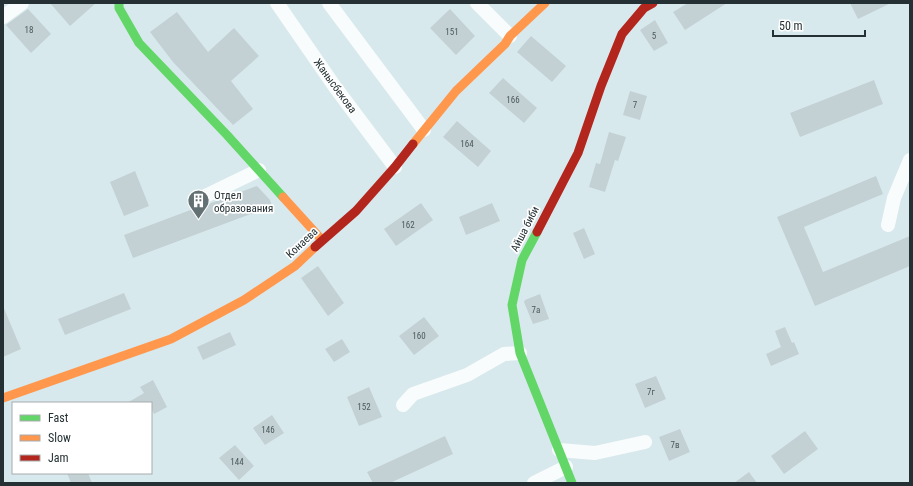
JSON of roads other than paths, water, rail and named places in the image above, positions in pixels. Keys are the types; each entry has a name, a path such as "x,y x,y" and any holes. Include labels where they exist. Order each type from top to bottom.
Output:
{"street":[{"path":"3,17 22,3"},
{"path":"119,3 119,8 139,43 228,135 322,240"},
{"name":"Жанысбекова","path":"277,3 335,87 395,167"},
{"path":"329,3 424,130"},
{"path":"478,3 510,36"},
{"name":"Конаева","path":"3,398 171,339 244,300 295,266 322,240 356,211 395,167 456,91 504,44 510,36 546,3"},
{"name":"Айша биби","path":"572,483 520,353 512,305 522,260 578,153 622,34 644,8 653,3"},
{"path":"888,225 894,198 910,160"},
{"path":"195,201 259,170"},
{"path":"403,405 413,394 467,375 504,354 520,353"},
{"path":"559,450 595,453 645,442"},
{"path":"534,483 566,467"}],"place":[{"name":"Отдел образования","path":"198,220"}]}
